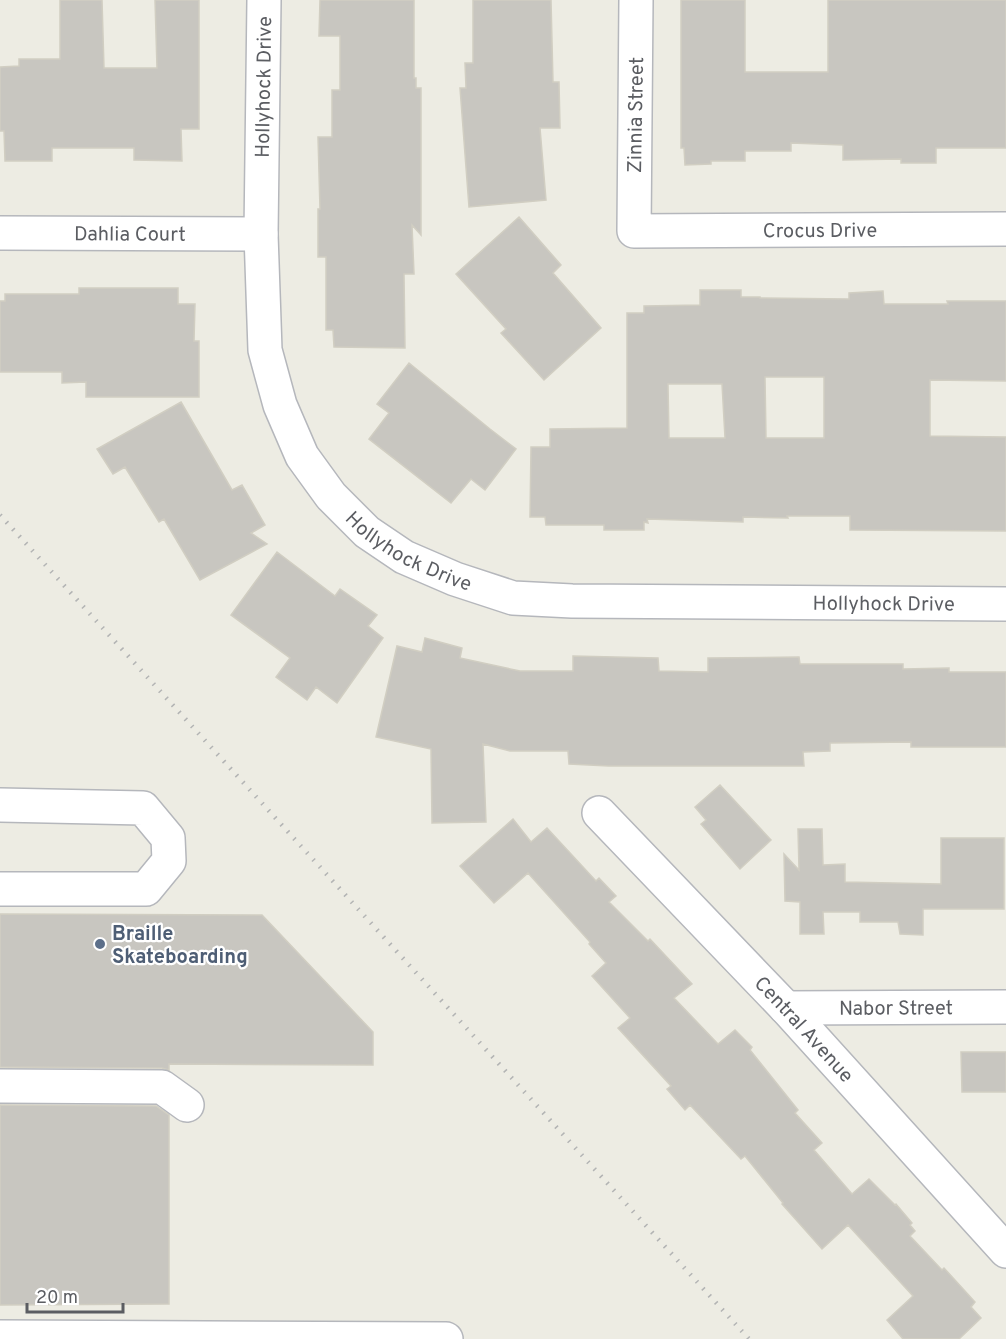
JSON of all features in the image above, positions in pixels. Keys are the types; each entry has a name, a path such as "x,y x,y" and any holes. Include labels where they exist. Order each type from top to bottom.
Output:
{"street":[{"name":"Hollyhock Drive","path":"264,0 261,234 265,351 280,405 302,456 331,496 367,532 404,558 455,579 513,598 572,601 1006,604"},
{"name":"Zinnia Street","path":"634,231 636,0"},
{"name":"Crocus Drive","path":"634,231 1006,229"},
{"name":"Dahlia Court","path":"0,233 261,234"},
{"path":"0,805 143,808 168,838 169,861 146,889 0,889"},
{"name":"Central Avenue","path":"599,813 786,1008 1006,1251"},
{"name":"Nabor Street","path":"786,1008 1006,1007"},
{"path":"0,1086 162,1087 187,1105"},
{"path":"0,1337 446,1339"}],"building":[{"path":"60,0 102,0 104,68 157,68 155,0 199,0 199,129 181,129 182,161 134,160 134,148 52,148 52,161 5,161 4,131 0,131 0,67 19,66 19,59 60,59"},
{"path":"320,0 414,0 414,78 416,78 416,88 421,88 421,235 412,225 414,274 404,274 405,348 334,347 333,330 326,330 326,257 318,257 318,209 320,209 318,137 332,137 332,90 340,90 340,36 319,36"},
{"path":"473,0 551,0 553,82 559,82 560,128 540,128 546,200 469,207 460,88 466,88 465,63 473,63"},
{"path":"681,0 745,0 745,72 828,72 828,0 1006,0 1006,148 936,148 936,163 901,163 901,159 843,160 843,145 791,143 791,151 745,151 745,161 711,161 711,164 685,165 684,148 681,148"},
{"path":"519,217 561,265 553,273 601,328 544,380 501,333 506,329 456,274"},
{"path":"79,288 178,288 178,304 195,304 194,341 199,341 199,397 86,397 86,382 62,383 62,372 0,372 0,301 5,301 5,294 79,294"},
{"path":"700,290 741,290 741,297 849,299 849,293 883,291 884,304 1006,301 1006,381 930,380 930,436 1006,437 1006,531 850,530 850,516 743,517 743,522 647,519 648,523 644,522 644,530 604,530 604,525 546,525 545,517 530,517 531,447 550,447 550,429 627,428 627,313 644,313 644,306 700,305","holes":["765,377 824,377 824,438 766,438","668,384 722,384 725,438 669,438"]},
{"path":"409,363 516,449 485,490 471,479 451,503 369,439 389,413 377,404"},
{"path":"181,402 232,490 242,485 265,525 251,533 267,544 200,580 164,519 159,522 125,467 113,474 97,449"},
{"path":"277,552 335,596 340,589 377,615 368,626 383,638 337,703 316,687 307,700 276,677 290,658 231,615"},
{"path":"425,638 462,648 460,658 520,671 573,671 573,656 658,658 659,671 708,672 708,658 799,657 800,664 903,664 903,669 949,668 949,672 1006,672 1006,747 911,747 911,742 830,743 830,751 803,752 804,766 609,766 569,764 568,751 510,751 483,744 486,822 432,823 431,749 376,737 397,646 422,652"},
{"path":"720,785 771,840 740,869 701,824 706,820 695,807"},
{"path":"513,819 531,842 547,828 596,881 599,878 616,896 609,902 648,941 650,939 692,984 674,998 718,1044 735,1030 752,1047 750,1050 798,1110 795,1113 822,1143 814,1150 852,1194 869,1179 896,1204 912,1223 910,1225 915,1231 910,1236 975,1302 971,1307 981,1318 959,1339 903,1339 887,1320 913,1296 848,1225 822,1249 782,1204 745,1156 741,1159 690,1105 685,1110 667,1089 671,1086 618,1028 630,1018 592,976 606,963 528,873 494,903 460,866"},
{"path":"798,829 822,829 823,865 845,864 845,882 941,884 941,838 1004,838 1004,909 923,909 923,935 900,934 898,922 860,922 860,912 823,912 824,934 800,934 800,902 785,901 784,854 799,870"},
{"path":"0,914 262,915 373,1032 373,1065 169,1064 169,1070 162,1068 0,1067"},
{"path":"961,1052 1006,1052 1006,1092 962,1092"},
{"path":"0,1105 156,1106 169,1115 169,1304 0,1305"}],"railway":[{"path":"0,515 749,1339"}],"place":[{"name":"Braille Skateboarding","path":"100,944"}]}
